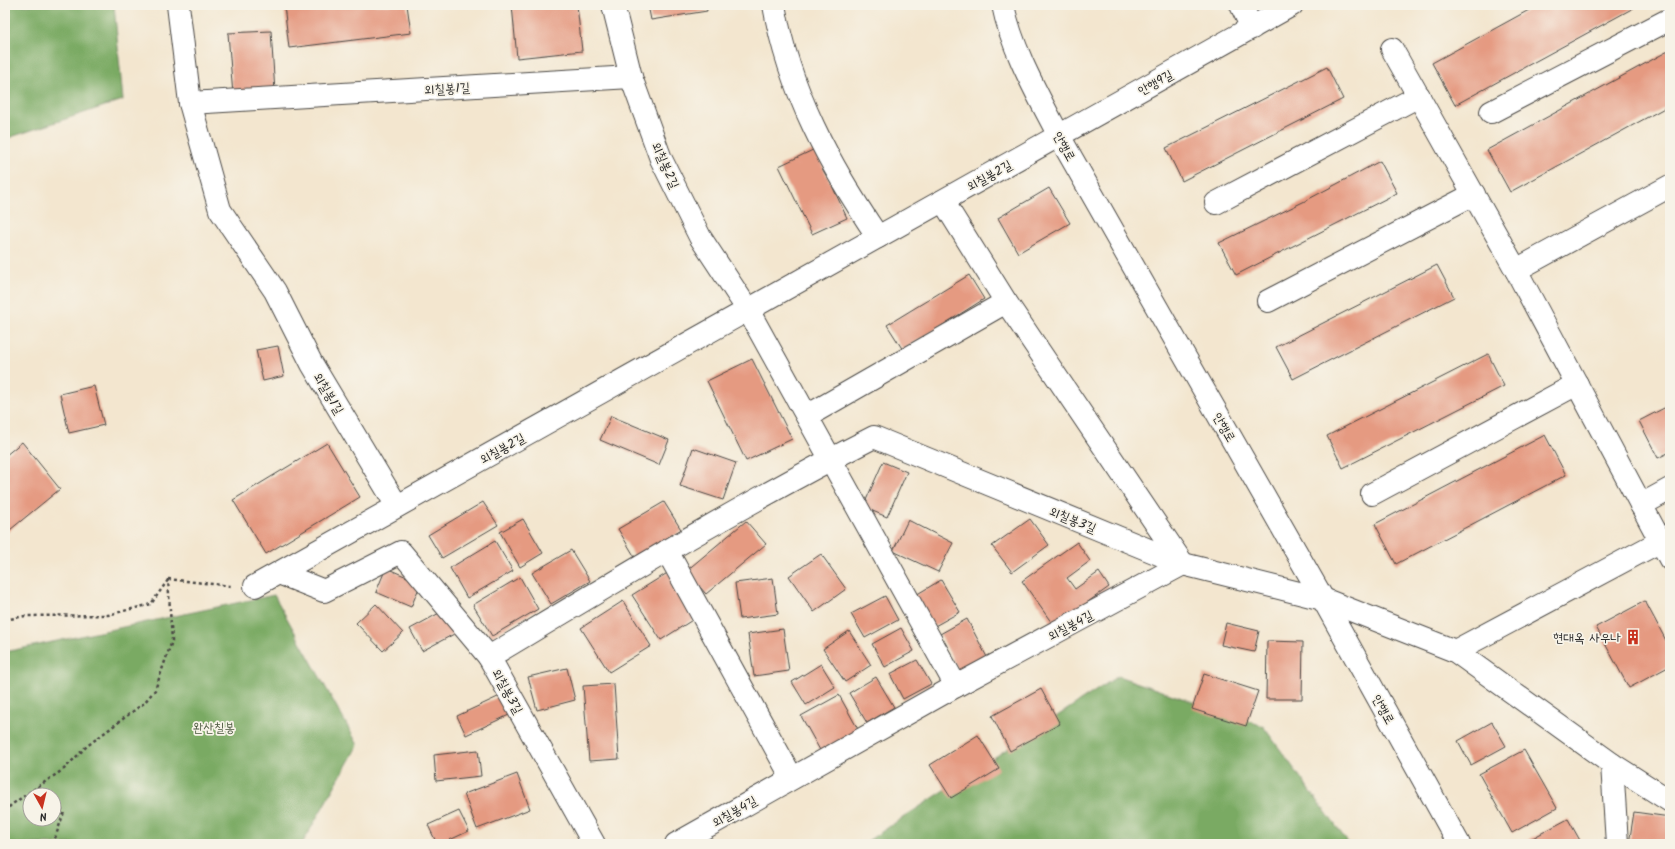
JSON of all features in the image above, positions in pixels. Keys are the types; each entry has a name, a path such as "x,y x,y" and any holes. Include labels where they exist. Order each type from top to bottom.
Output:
{"street":[{"name":"외칠봉1길","path":"178,5 190,103 220,210 275,291 312,364 397,506"},
{"path":"613,5 631,77"},
{"path":"774,5 787,58 804,105 825,151 849,195 878,237"},
{"name":"안행로","path":"1003,5 1006,20 1031,80 1059,136 1323,599 1459,844"},
{"path":"1241,5 1252,28"},
{"name":"안행9길","path":"1059,136 1292,5"},
{"path":"1491,112 1670,19"},
{"path":"1392,49 1516,270 1665,550 1455,651"},
{"name":"외칠봉1길","path":"190,103 631,77"},
{"name":"외칠봉2길","path":"631,77 661,159 700,237 748,310"},
{"path":"1216,202 1419,96"},
{"name":"외칠봉2길","path":"255,586 1059,136"},
{"path":"1516,270 1670,186"},
{"path":"1268,301 1474,194"},
{"path":"943,201 1006,302 1183,564"},
{"path":"807,416 1006,302"},
{"path":"748,310 956,686"},
{"path":"1372,494 1576,384"},
{"name":"외칠봉3길","path":"594,844 489,657 667,551 831,458 874,437 1183,564 1323,599 1455,651 1612,764 1670,801"},
{"path":"1640,505 1670,489"},
{"path":"667,551 792,778"},
{"path":"279,573 324,591 402,552 489,657"},
{"name":"외칠봉4길","path":"676,844 956,686 1183,564"},
{"path":"1612,764 1617,844"}],"path":[{"path":"168,580 227,586 255,586"},
{"path":"5,620 25,616 108,615 151,604 168,580"},
{"path":"37,787 64,769 87,746 144,703 156,690 172,641 168,580"},
{"path":"5,812 11,805 22,797"},
{"path":"53,844 59,827"}],"green space":[{"path":"5,5 114,5 123,100 5,139"},
{"name":"완산칠봉","path":"274,595 358,745 302,844 5,844 5,652"},
{"path":"1118,676 1263,726 1349,844 863,844"}],"building":[{"path":"284,5 407,5 411,33 289,48"},
{"path":"512,5 577,5 582,51 517,58"},
{"path":"648,5 706,5 707,11 651,20"},
{"path":"1538,5 1639,5 1455,105 1432,63"},
{"path":"271,31 275,92 233,95 228,33"},
{"path":"1670,50 1670,105 1510,192 1487,150"},
{"path":"1327,67 1343,99 1182,181 1166,148"},
{"path":"815,149 847,218 812,234 779,166"},
{"path":"1380,161 1397,193 1236,275 1219,243 1305,201"},
{"path":"1049,188 1070,223 1018,253 998,218"},
{"path":"1437,265 1454,297 1293,379 1276,347"},
{"path":"969,275 984,299 903,350 887,325"},
{"path":"278,346 284,376 263,381 256,350"},
{"path":"1488,354 1504,386 1343,468 1327,436"},
{"path":"752,359 792,439 746,461 707,381"},
{"path":"94,386 104,425 69,433 60,394"},
{"path":"1670,405 1670,452 1658,458 1639,421"},
{"path":"611,416 669,440 659,465 600,440"},
{"path":"1545,435 1566,475 1396,564 1375,524"},
{"path":"22,442 60,489 5,534 5,456"},
{"path":"327,443 360,497 266,554 233,500"},
{"path":"693,448 736,463 723,500 680,486"},
{"path":"883,462 907,472 887,517 863,507"},
{"path":"483,502 498,525 442,558 428,535"},
{"path":"664,502 682,531 636,559 618,529"},
{"path":"523,519 543,553 520,567 500,532"},
{"path":"1030,519 1049,545 1012,572 992,546"},
{"path":"908,520 953,543 938,572 893,551"},
{"path":"746,521 766,544 706,594 686,571"},
{"path":"495,541 513,571 467,598 450,568"},
{"path":"1077,542 1090,561 1067,578 1075,589 1099,572 1109,587 1054,626 1022,581"},
{"path":"571,550 590,581 551,604 532,573"},
{"path":"821,554 846,589 814,612 789,576"},
{"path":"386,568 421,583 411,607 376,592"},
{"path":"669,572 697,617 661,640 632,595"},
{"path":"520,577 538,609 492,636 473,605"},
{"path":"773,578 778,614 740,619 735,583"},
{"path":"941,580 960,612 933,627 914,596"},
{"path":"885,596 898,620 865,638 851,614"},
{"path":"623,601 651,646 609,672 581,628"},
{"name":"현대옥 사우나","path":"1645,601 1670,648 1670,666 1629,688 1596,627"},
{"path":"376,604 403,633 383,651 356,623"},
{"path":"443,611 456,633 422,651 410,629"},
{"path":"967,619 988,659 960,674 940,634"},
{"path":"1226,623 1259,631 1254,652 1221,645"},
{"path":"901,628 914,651 885,667 872,644"},
{"path":"783,629 789,671 754,676 748,634"},
{"path":"849,631 871,665 845,682 823,649"},
{"path":"1267,641 1303,642 1302,699 1266,699"},
{"path":"917,660 931,684 903,699 890,674"},
{"path":"821,664 835,687 806,705 792,682"},
{"path":"567,668 575,700 537,710 528,677"},
{"path":"1204,674 1258,691 1246,726 1192,709"},
{"path":"876,677 894,707 867,723 849,693"},
{"path":"614,684 619,759 589,761 583,686"},
{"path":"1041,689 1060,724 1010,751 992,716"},
{"path":"839,695 859,731 821,752 801,716"},
{"path":"500,696 509,715 466,735 457,716"},
{"path":"1492,722 1506,746 1471,765 1458,741"},
{"path":"978,735 999,769 951,798 930,765"},
{"path":"478,750 481,776 436,781 434,755"},
{"path":"1524,750 1557,808 1512,833 1479,774"},
{"path":"517,774 530,809 477,829 464,794"},
{"path":"459,811 469,831 441,844 437,844 428,825"},
{"path":"1634,812 1670,817 1670,844 1629,844"},
{"path":"1568,819 1582,844 1529,844 1527,841"}],"place":[{"name":"현대옥 사우나","path":"1633,637"}]}
